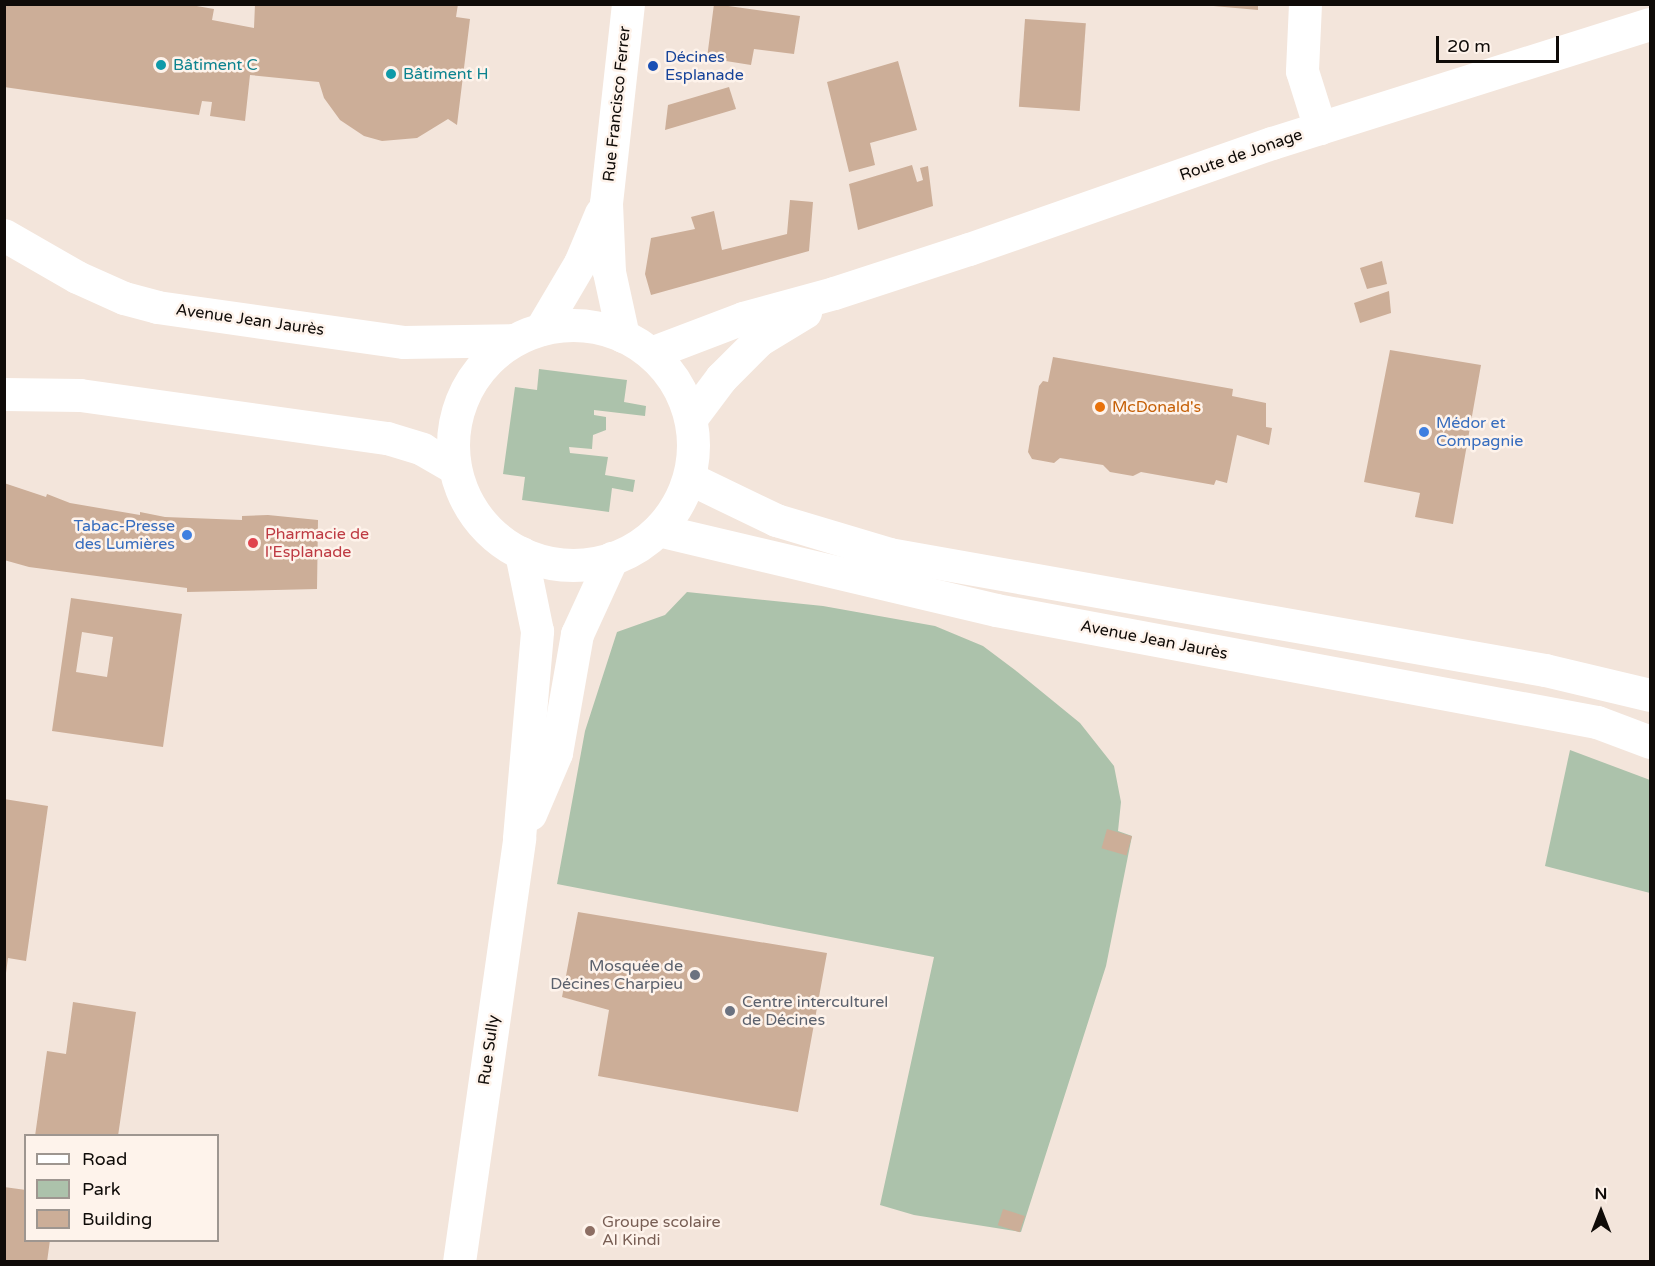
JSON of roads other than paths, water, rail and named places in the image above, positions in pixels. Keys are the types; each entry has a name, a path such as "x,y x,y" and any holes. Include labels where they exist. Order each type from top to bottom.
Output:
{"main road":[{"name":"Rue Francisco Ferrer","path":"623,336 609,272 606,203 628,4"},
{"path":"1305,4 1302,70 1320,128"},
{"name":"Route de Jonage","path":"651,353 743,318 834,293 1320,128 1650,24"},
{"name":"Rue Francisco Ferrer","path":"527,334 580,263 606,203"},
{"name":"Avenue Jean Jaurès","path":"4,235 77,277 124,298 157,307 403,342 527,334 569,325 597,327 623,336 651,353 676,382 691,418 694,448 689,478 678,505 658,530 637,547 612,558 582,565 551,563 521,553 498,539 478,518 464,495 455,468 453,438 462,401 488,360 527,334"},
{"name":"Route de Jonage","path":"691,418 721,378 759,340 834,293"},
{"path":"4,394 80,395 387,438 422,449 455,468"},
{"path":"689,478 776,520 889,554 1545,670 1650,695"},
{"name":"Avenue Jean Jaurès","path":"658,530 996,610 1597,722 1650,742"},
{"name":"Rue Sully","path":"459,1262 519,838 537,631 521,553"},
{"name":"Rue Sully","path":"519,838 556,753 577,634 612,558"}],"place":[{"name":"Bâtiment C","path":"161,65"},
{"name":"Décines Esplanade","path":"653,66"},
{"name":"Bâtiment H","path":"391,74"},
{"name":"McDonald's","path":"1100,407"},
{"name":"Médor et Compagnie","path":"1424,432"},
{"name":"Tabac-Presse des Lumières","path":"187,535"},
{"name":"Pharmacie de l'Esplanade","path":"253,543"},
{"name":"Mosquée de Décines Charpieu","path":"695,975"},
{"name":"Centre interculturel de Décines","path":"730,1011"},
{"name":"Groupe scolaire Al Kindi","path":"590,1231"}]}
